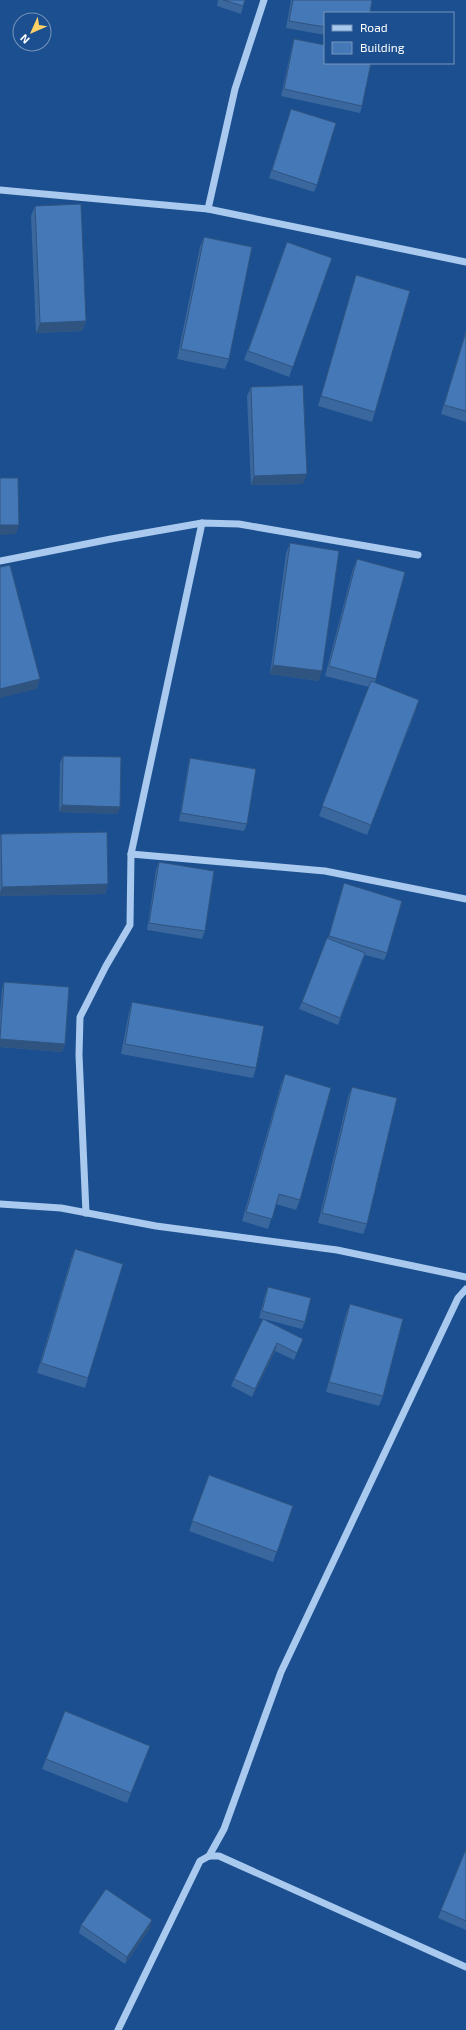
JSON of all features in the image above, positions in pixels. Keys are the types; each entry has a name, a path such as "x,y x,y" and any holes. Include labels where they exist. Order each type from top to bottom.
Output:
{"street":[{"path":"208,209 235,89 264,0"},
{"path":"0,190 208,209 466,262"},
{"path":"0,562 202,523 239,524 418,555"},
{"path":"86,1213 79,1055 80,1017 106,966 130,925 131,854 202,523"},
{"path":"131,854 325,871 466,898"},
{"path":"0,1204 61,1208 156,1226 337,1250 466,1277"},
{"path":"209,1856 224,1829 281,1672 458,1298 466,1289"},
{"path":"118,2030 200,1861 209,1856 219,1856 466,1967"}],"building":[{"path":"223,0 245,0 243,6"},
{"path":"293,0 372,0 370,12 324,12 324,27 289,21"},
{"path":"294,39 324,45 324,64 371,64 362,106 284,89"},
{"path":"291,109 336,123 317,185 272,170"},
{"path":"81,204 86,321 40,323 35,206"},
{"path":"204,237 252,247 229,359 181,349"},
{"path":"287,242 332,258 293,367 248,351"},
{"path":"356,275 410,291 375,412 321,396"},
{"path":"466,332 466,411 444,405"},
{"path":"303,385 307,474 254,476 251,387"},
{"path":"0,478 18,478 19,525 0,525"},
{"path":"290,543 339,551 322,671 273,665"},
{"path":"357,559 405,572 376,679 329,666"},
{"path":"10,565 40,679 0,689 0,567"},
{"path":"371,681 419,700 371,825 322,806"},
{"path":"63,756 121,757 120,807 62,805"},
{"path":"190,758 256,769 247,824 181,813"},
{"path":"107,832 108,884 2,887 1,834"},
{"path":"159,862 214,871 205,931 149,923"},
{"path":"344,883 402,901 387,953 329,936"},
{"path":"327,938 365,953 340,1018 302,1002"},
{"path":"4,982 69,987 65,1044 0,1039"},
{"path":"132,1002 264,1026 256,1068 125,1044"},
{"path":"285,1074 331,1088 300,1200 279,1194 272,1219 246,1212"},
{"path":"352,1087 397,1098 367,1224 322,1213"},
{"path":"75,1249 123,1264 88,1378 41,1363"},
{"path":"268,1287 311,1298 305,1322 262,1311"},
{"path":"350,1304 403,1319 383,1396 329,1382"},
{"path":"263,1319 303,1339 297,1353 277,1343 255,1389 234,1379"},
{"path":"209,1475 293,1506 277,1552 192,1521"},
{"path":"65,1711 150,1746 131,1793 46,1759"},
{"path":"466,1849 466,1921 441,1910"},
{"path":"106,1889 152,1920 127,1957 81,1925"}]}
